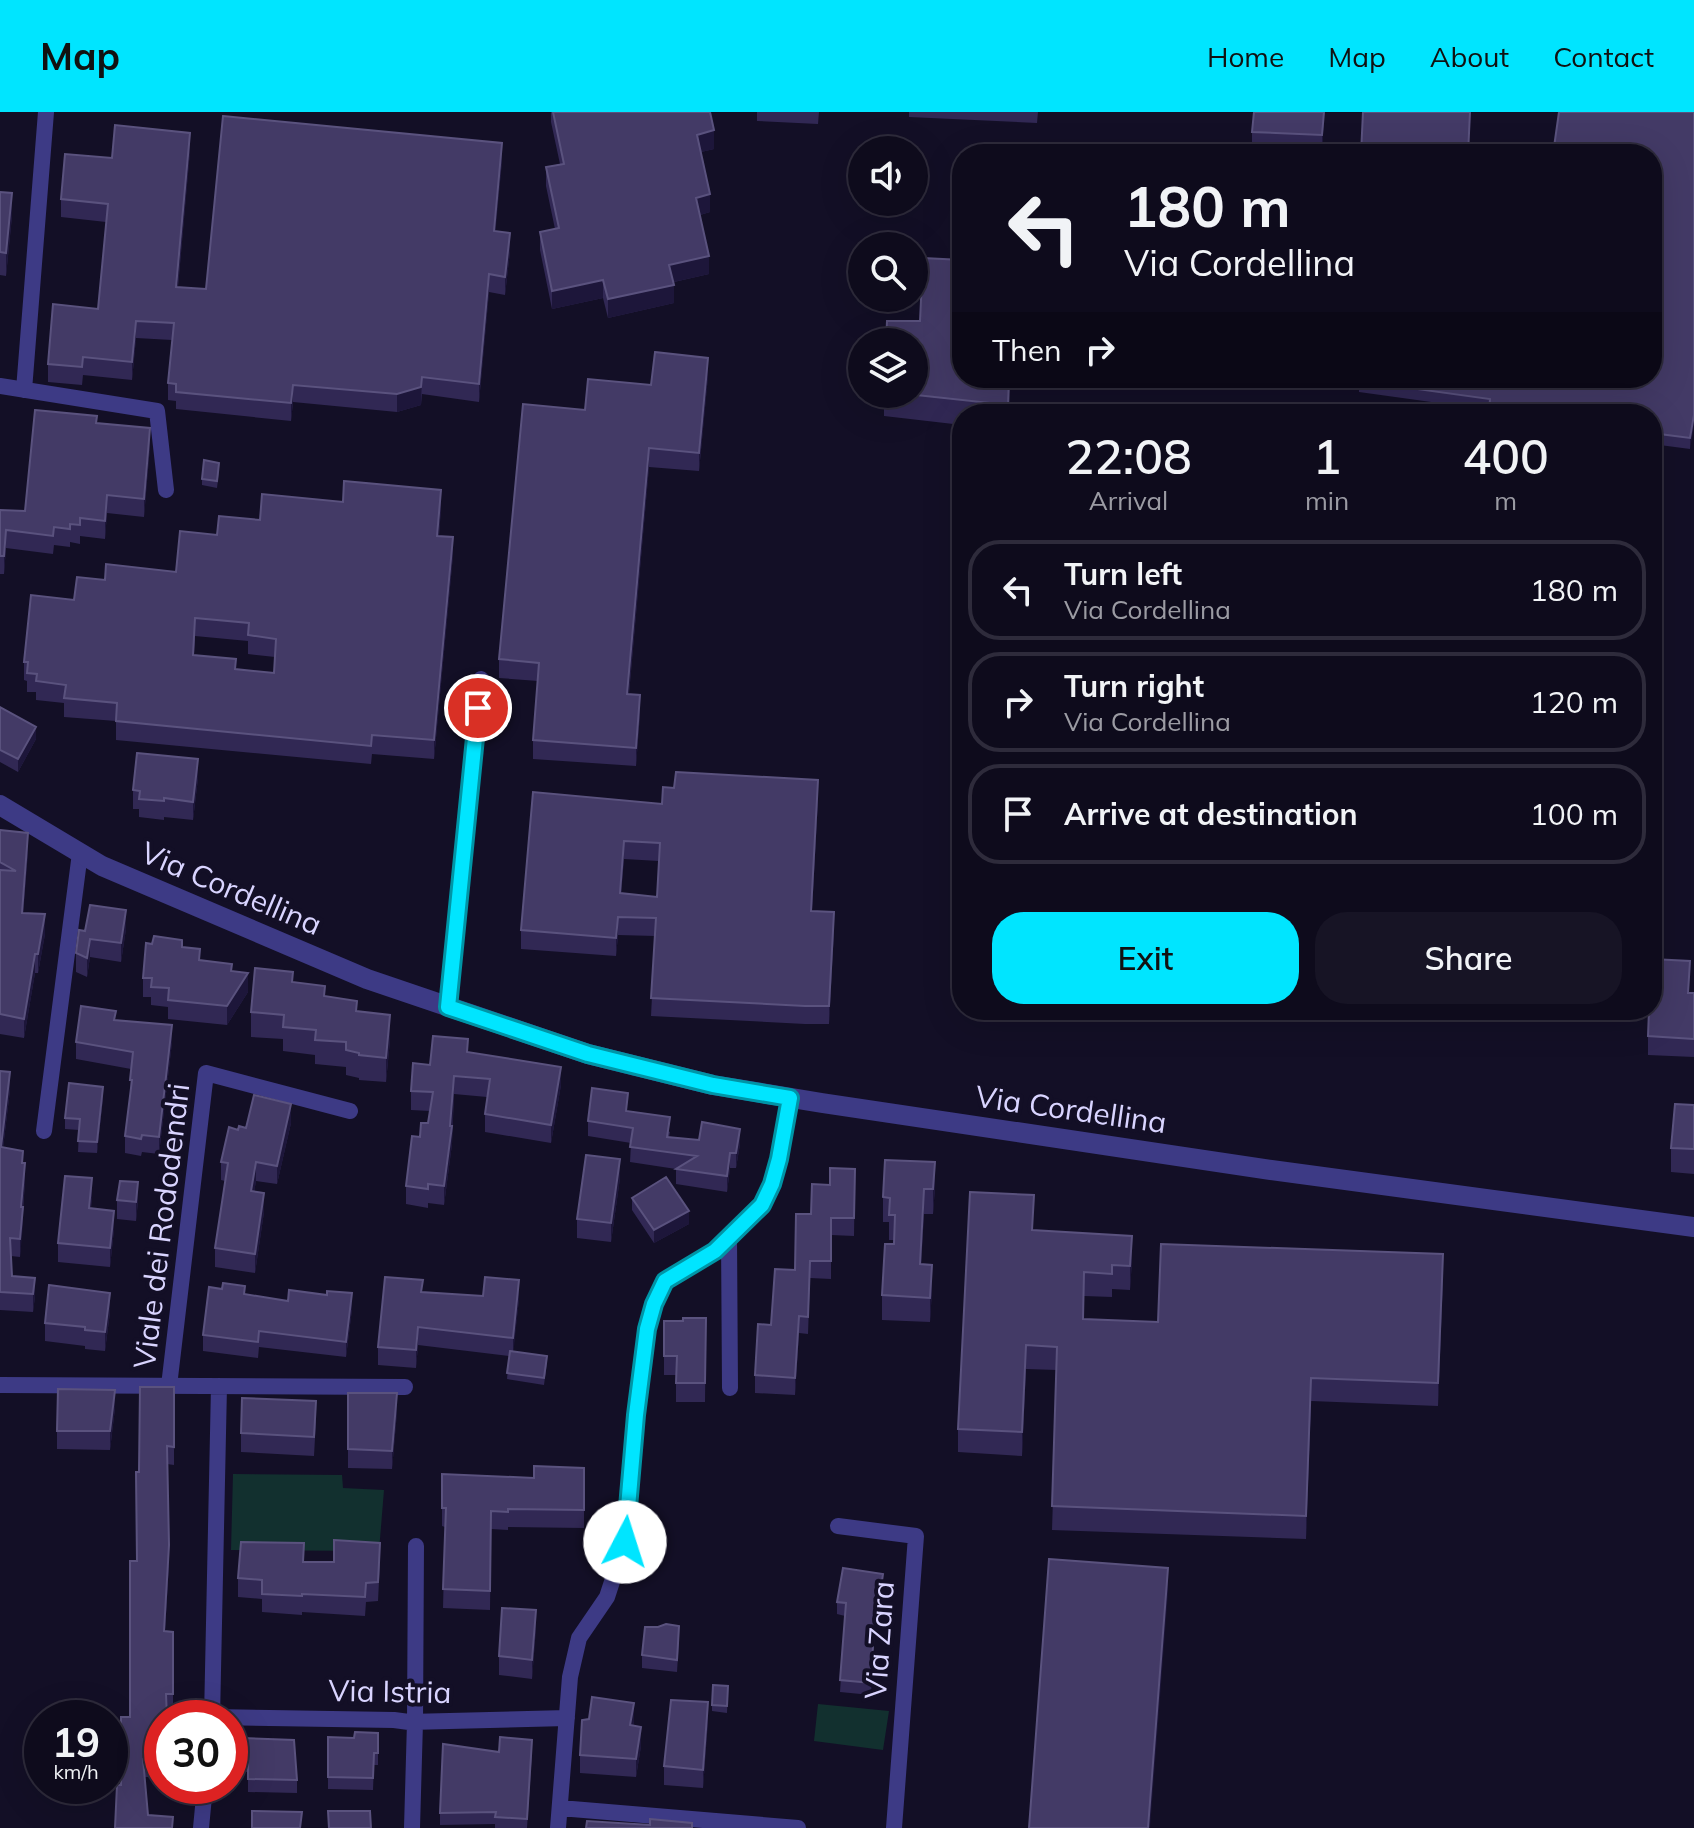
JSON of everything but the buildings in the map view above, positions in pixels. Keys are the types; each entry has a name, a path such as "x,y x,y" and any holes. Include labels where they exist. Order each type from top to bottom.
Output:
{"street":[{"path":"24,390 46,112"},
{"path":"0,386 157,411 166,490"},
{"path":"448,1007 481,679"},
{"name":"Via Cordellina","path":"0,805 102,866 338,967 588,1054 713,1085 790,1098 1271,1170 1694,1227"},
{"path":"44,1131 80,853"},
{"name":"Viale dei Rododendri","path":"169,1386 206,1073 350,1111"},
{"path":"558,1828 570,1677 579,1638 607,1597 625,1542 636,1415 647,1329 654,1304 665,1281 715,1251 762,1205 779,1159 790,1098"},
{"path":"729,1237 730,1388"},
{"path":"0,1385 405,1387"},
{"path":"212,1700 219,1386"},
{"name":"Via Zara","path":"838,1526 916,1536 894,1828"},
{"path":"412,1828 416,1546"},
{"name":"Via Istria","path":"248,1718 415,1722 567,1718"},
{"path":"201,1828 203,1804"},
{"path":"560,1808 798,1828"}],"green space":[{"path":"233,1474 342,1475 343,1488 384,1490 379,1551 231,1550"},
{"path":"818,1704 889,1711 883,1750 814,1741"}],"route":[{"path":"478,708 448,1007 588,1054 713,1085 790,1098 779,1159 762,1205 715,1251 665,1281 654,1304 647,1329 636,1415 625,1542"}]}
